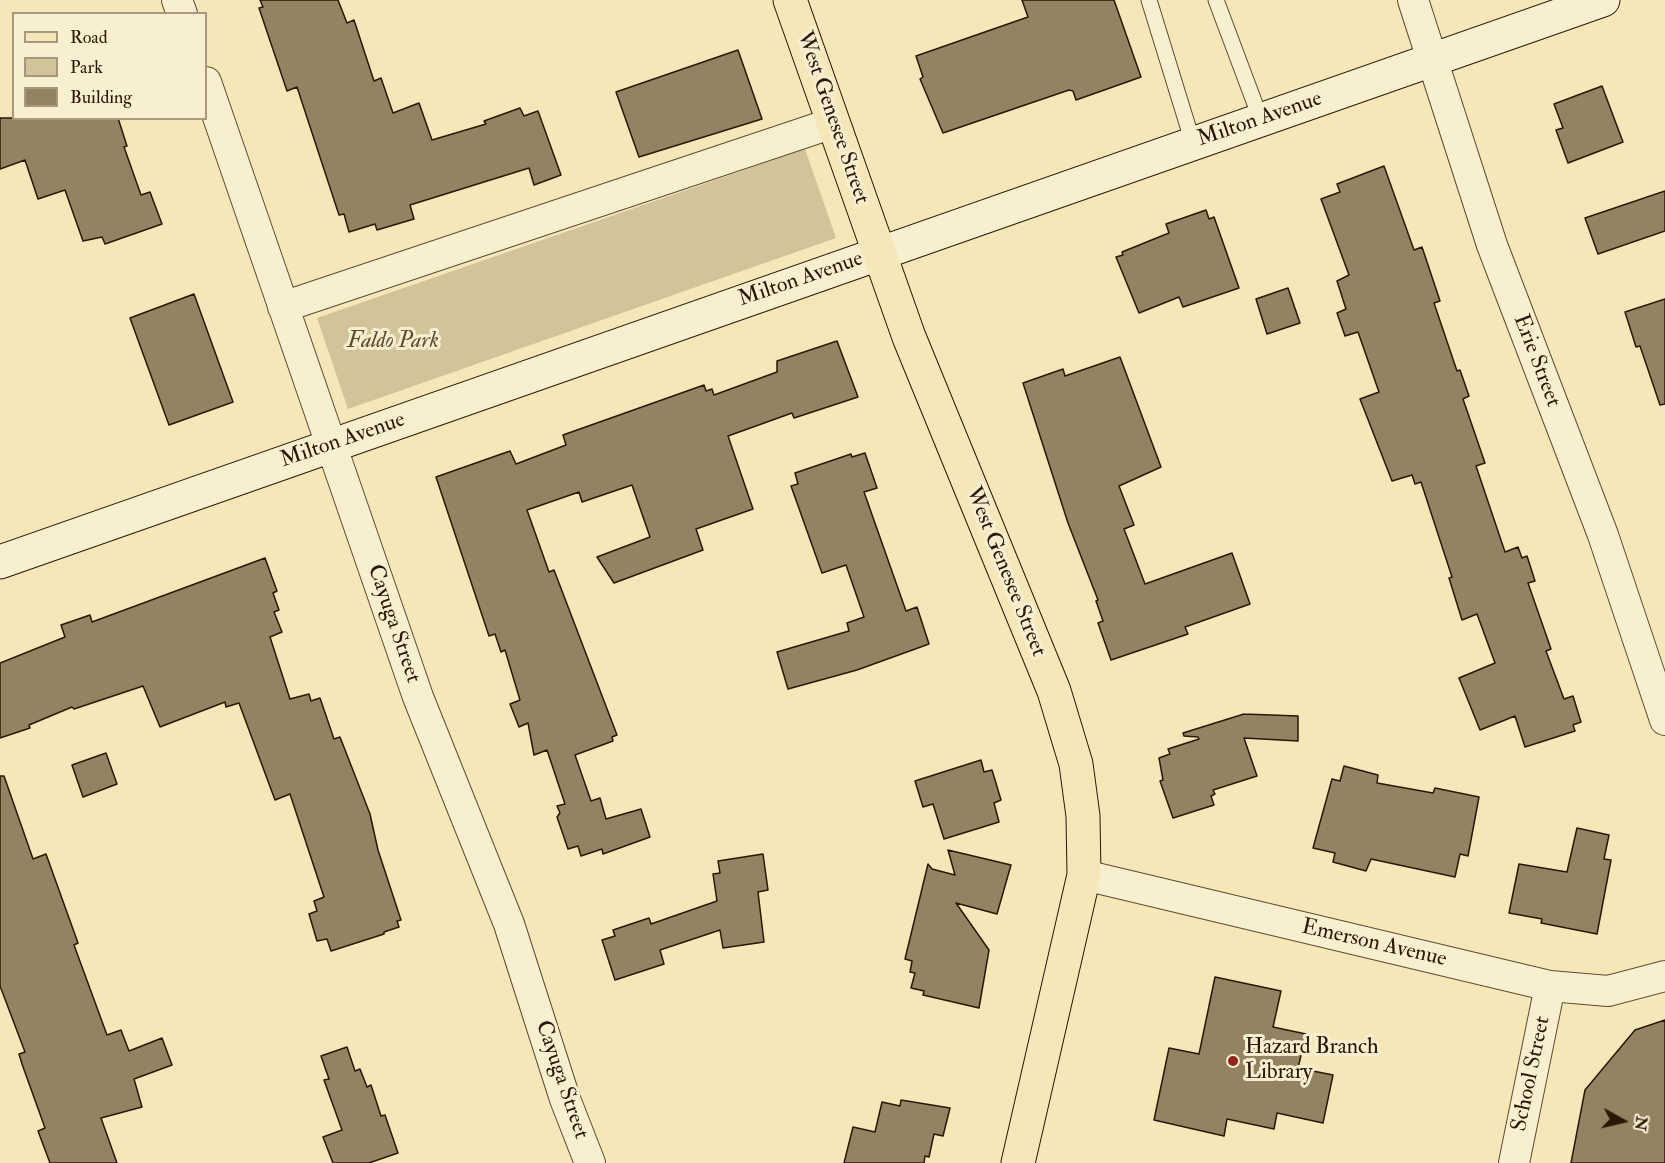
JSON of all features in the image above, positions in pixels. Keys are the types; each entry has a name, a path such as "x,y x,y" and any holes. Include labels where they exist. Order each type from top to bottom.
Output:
{"main road":[{"name":"West Genesee Street","path":"790,0 909,337 1054,691 1076,764 1083,816 1084,875 1017,1163"}],"street":[{"name":"Erie Street","path":"1413,0 1492,245 1603,535 1665,720"},
{"name":"Milton Avenue","path":"0,562 1603,0"},
{"name":"Cayuga Street","path":"207,85 418,698 509,924 564,1098 590,1163"},
{"path":"284,307 833,123"},
{"name":"Emerson Avenue","path":"1084,875 1551,986 1608,991 1665,976"},
{"name":"School Street","path":"1514,1163 1551,986"}],"lane":[{"path":"1149,0 1193,143"},
{"path":"1216,0 1261,120"}],"green space":[{"name":"Faldo Park","path":"805,149 836,238 348,409 317,318"}],"building":[{"path":"260,0 338,0 347,23 354,20 374,81 381,78 393,113 419,103 432,140 486,124 484,121 520,108 524,116 538,111 561,175 534,185 529,168 410,205 414,219 377,230 375,224 349,232 344,214 339,215 297,87 287,91 259,8 263,7"},
{"path":"1022,0 1114,0 1141,77 1076,100 1073,91 1069,90 943,133 920,79 923,77 916,56 1028,17"},
{"path":"738,50 762,119 639,157 616,92"},
{"path":"1602,86 1623,142 1568,163 1556,130 1563,128 1554,104"},
{"path":"0,118 119,120 127,146 124,147 141,195 150,192 162,224 105,244 102,237 83,241 65,190 38,199 25,160 0,169"},
{"path":"1384,166 1414,250 1422,247 1440,301 1434,303 1457,371 1460,370 1469,396 1463,399 1485,463 1476,466 1505,552 1518,547 1522,558 1527,556 1535,581 1528,583 1551,649 1546,651 1564,699 1573,696 1581,722 1573,725 1575,731 1525,747 1515,716 1480,730 1459,678 1495,663 1477,614 1462,620 1449,578 1452,577 1421,482 1415,484 1412,475 1392,481 1360,399 1379,392 1358,332 1345,336 1337,313 1346,309 1337,281 1349,275 1321,199 1340,192 1337,184"},
{"path":"1665,191 1665,231 1598,254 1585,218"},
{"path":"1206,210 1209,219 1214,217 1239,288 1183,307 1179,297 1139,313 1116,257 1123,255 1122,252 1169,233 1166,224"},
{"path":"1288,288 1300,323 1267,334 1256,299"},
{"path":"194,294 233,402 169,425 130,318"},
{"path":"1665,299 1665,404 1660,405 1640,346 1636,347 1625,312"},
{"path":"837,341 858,397 794,418 792,413 728,436 753,509 696,529 703,550 614,583 597,557 650,537 632,485 582,502 579,492 527,510 549,572 554,570 617,735 612,737 613,741 575,755 591,801 600,798 606,819 641,809 650,837 603,854 602,849 581,856 578,846 568,849 557,817 560,813 557,806 565,804 547,750 534,755 528,723 519,727 510,704 520,700 505,650 501,652 495,634 489,636 436,477 510,451 516,464 566,445 563,435 704,385 706,391 712,389 714,395 777,372 777,361"},
{"path":"1120,357 1161,467 1119,486 1134,525 1124,529 1145,584 1232,553 1250,604 1185,627 1188,634 1111,660 1098,623 1103,621 1096,601 1098,600 1068,523 1023,383 1063,369 1065,376"},
{"path":"865,453 877,488 864,492 906,611 917,607 929,644 857,670 788,689 777,652 849,631 847,623 864,617 846,565 822,573 791,486 798,484 795,473 851,454 852,457"},
{"path":"265,558 277,591 273,593 279,610 274,612 282,632 270,637 290,699 309,694 311,701 320,698 334,739 340,737 370,814 378,850 401,920 397,921 399,927 384,932 384,934 331,951 327,939 317,941 309,914 317,911 314,901 324,897 290,794 275,800 239,703 226,707 225,702 160,727 143,686 74,709 72,707 29,725 30,728 0,738 0,663 65,637 61,625 90,615 92,622"},
{"path":"1244,714 1298,716 1298,741 1244,738 1257,776 1213,790 1215,794 1211,796 1214,805 1173,818 1160,781 1163,780 1159,758 1170,754 1168,749 1199,739 1184,736 1183,733"},
{"path":"106,753 117,784 83,797 72,765"},
{"path":"981,760 984,772 992,770 1001,800 994,803 999,822 944,839 933,804 923,807 915,781"},
{"path":"1344,766 1378,775 1377,783 1433,793 1435,788 1479,797 1468,856 1460,854 1455,877 1371,859 1366,871 1333,862 1335,853 1313,848 1332,779 1340,781"},
{"path":"0,776 4,776 33,859 46,854 78,943 74,945 107,1035 121,1030 129,1051 162,1038 172,1065 134,1079 142,1107 101,1118 117,1163 50,1163 38,1131 45,1128 19,1054 25,1052 0,986"},
{"path":"1577,828 1609,835 1604,859 1611,860 1597,934 1541,923 1542,919 1509,913 1519,864 1567,872"},
{"path":"948,850 1011,865 997,914 956,903 989,950 979,1008 923,995 924,991 911,988 915,973 910,972 912,961 905,959 928,864 932,869 955,875"},
{"path":"763,854 768,890 758,892 764,942 723,948 720,930 660,950 664,964 615,980 602,940 615,936 613,930 649,918 651,924 717,901 713,874 720,873 718,861"},
{"name":"Hazard Branch Library","path":"1215,977 1281,991 1273,1027 1306,1034 1298,1068 1333,1075 1323,1123 1277,1113 1274,1129 1227,1119 1224,1136 1154,1120 1169,1048 1199,1054"},
{"path":"1665,1020 1665,1163 1571,1163 1585,1090 1635,1030"},
{"path":"347,1047 355,1071 360,1069 367,1087 371,1085 381,1116 385,1115 398,1153 369,1163 333,1163 323,1137 342,1130 324,1080 329,1079 321,1056"},
{"path":"901,1100 950,1108 943,1136 934,1134 929,1157 925,1156 924,1163 844,1163 853,1127 875,1132 882,1102 900,1106"}],"place":[{"name":"Hazard Branch Library","path":"1233,1061"}]}
